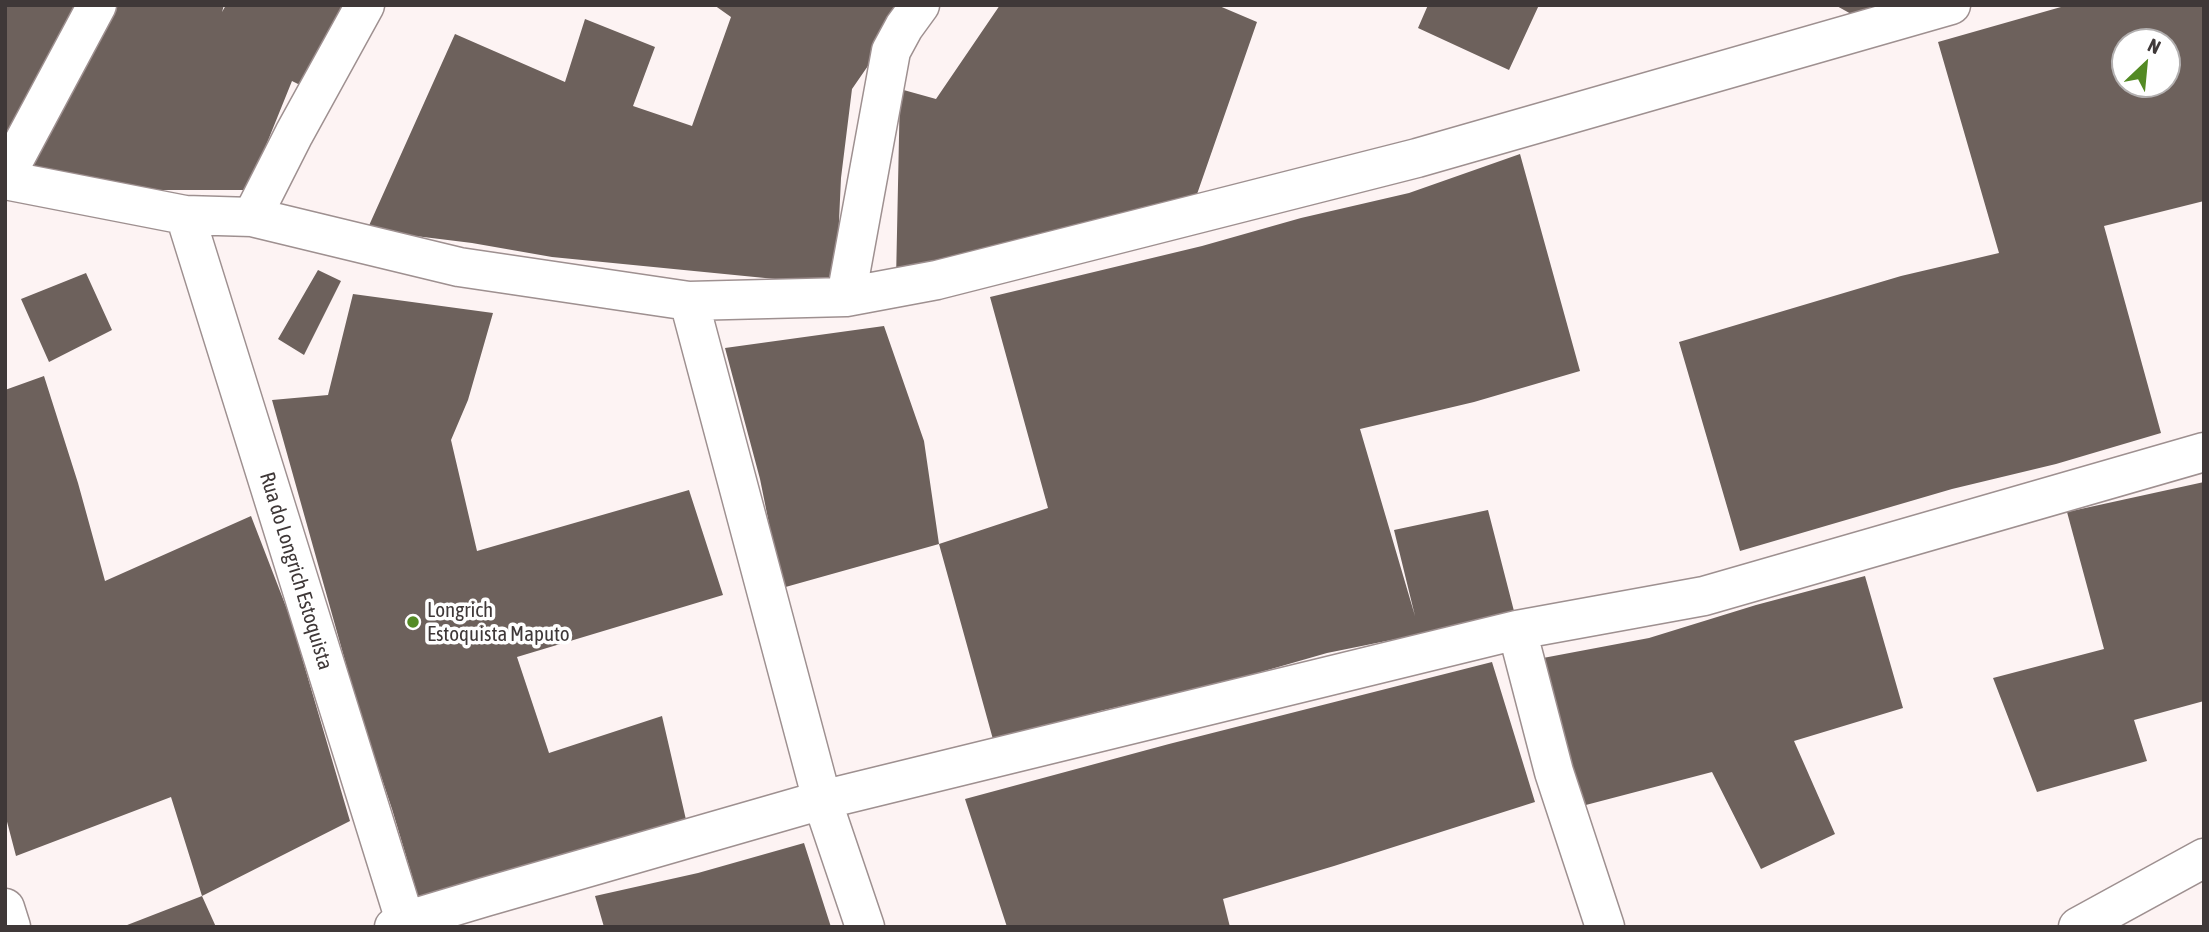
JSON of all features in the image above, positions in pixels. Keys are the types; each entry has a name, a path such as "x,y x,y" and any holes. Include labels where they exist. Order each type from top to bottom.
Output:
{"street":[{"path":"97,5 5,179 185,215 252,217 459,267 689,301 846,297 937,280 1417,158 1951,5"},
{"path":"252,217 365,5"},
{"path":"846,297 891,51 920,5"},
{"name":"Rua do Longrich Estoquista","path":"185,215 402,925"},
{"path":"689,301 822,800 865,927"},
{"path":"402,925 822,800 1517,630 1704,596 2204,452"},
{"path":"1517,630 1554,772 1605,927"},
{"path":"2078,927 2204,858"},
{"path":"5,908 11,927"}],"building":[{"path":"5,5 81,5 5,142"},
{"path":"118,5 224,5 222,12 226,5 348,5 302,86 292,81 248,190 127,190 29,172"},
{"path":"714,5 910,5 852,89 841,178 836,285 552,257 472,243 367,230 455,34 565,82 585,19 655,47 633,106 692,126 731,17"},
{"path":"1000,5 1217,5 1257,22 1196,197 896,280 900,89 936,99"},
{"path":"1428,5 1539,5 1509,70 1418,28"},
{"path":"1835,5 1883,5 1853,15"},
{"path":"2068,5 2204,5 2204,201 2104,226 2161,433 2056,464 1952,489 1740,551 1679,342 1901,276 1999,253 1938,42"},
{"path":"1520,154 1580,371 1474,402 1360,429 1415,616 1394,530 1488,510 1515,615 1327,653 1226,682 1100,711 994,743 939,544 1048,508 990,297 1409,193"},
{"path":"318,270 341,281 304,355 278,339"},
{"path":"86,273 112,330 49,362 21,299"},
{"path":"353,294 493,313 468,400 451,440 477,551 689,490 723,595 517,657 549,753 662,716 687,824 421,906 358,707 272,400 328,395"},
{"path":"884,326 924,441 939,544 782,588 760,479 725,348"},
{"path":"44,376 105,581 251,516 290,617 350,821 202,896 171,797 16,856 5,814 5,390"},
{"path":"2204,482 2204,701 2134,720 2147,761 2037,792 1993,678 2104,649 2067,512"},
{"path":"1865,576 1903,708 1794,741 1835,834 1761,869 1712,772 1582,806 1543,658 1649,638 1756,605"},
{"path":"1492,662 1535,802 1223,899 1230,927 1007,927 965,799"},
{"path":"804,843 831,927 604,927 595,896 698,873"},
{"path":"202,896 216,927 122,927"}],"place":[{"name":"Longrich Estoquista Maputo","path":"413,622"}]}
